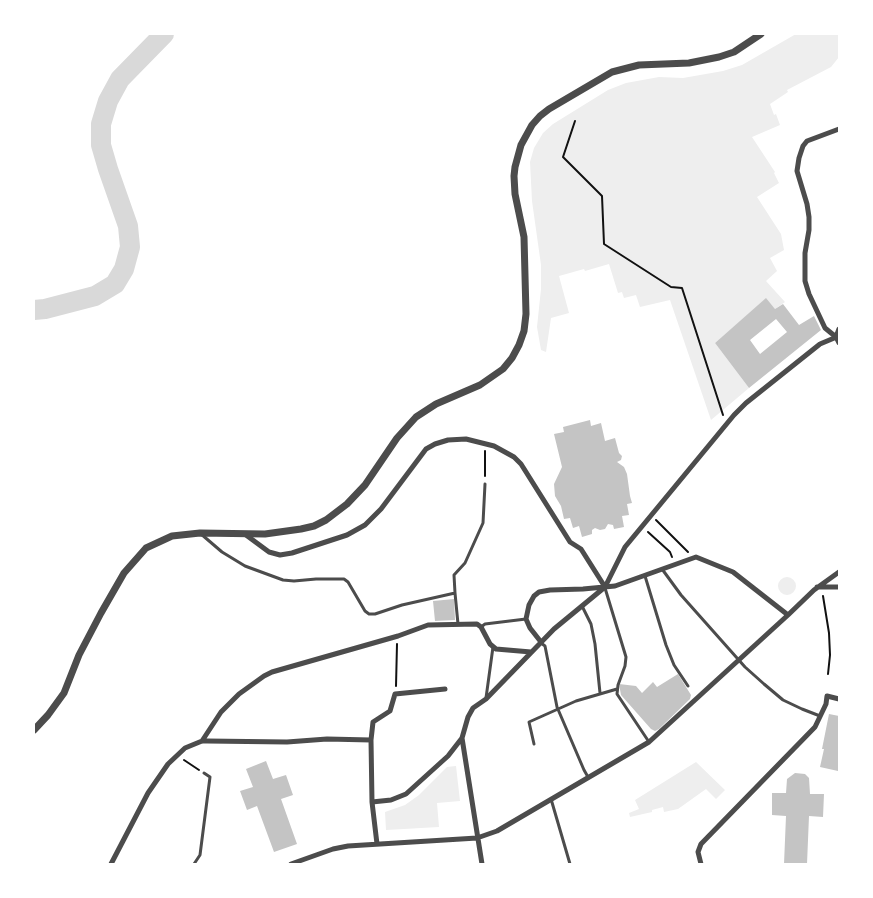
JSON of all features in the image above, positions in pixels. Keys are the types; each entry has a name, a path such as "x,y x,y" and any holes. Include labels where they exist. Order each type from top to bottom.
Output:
{"street":[{"path":"34,730 64,693 89,634 124,573 146,548 165,538 181,534 246,535 273,533 314,526 333,516 364,485 397,438 416,417 436,404 480,385 503,369 519,345 524,331 526,314 524,237 514,176 517,155 532,125 540,116 612,72 639,65 689,63 719,57 734,52 760,34"},
{"path":"838,337 825,328 809,294 805,280 805,253 809,217 797,170 799,158 807,140 839,129"},
{"path":"839,329 839,343"},
{"path":"372,802 398,797 413,789 448,756 462,738 473,708 486,699 541,642 605,587 626,547 725,426 753,397 820,344 838,337"},
{"path":"246,535 268,552 280,555 338,539 357,530 374,516 426,449 435,444 457,439 484,443 506,451 521,464 570,542 581,548 605,587"},
{"path":"541,642 530,628 526,619 529,605 534,596 539,592 615,586 693,557 698,557 732,572 788,615"},
{"path":"291,864 333,849 377,844 477,838 497,831 649,742 817,587 839,572"},
{"path":"817,587 839,587"},
{"path":"583,589 584,604"},
{"path":"202,741 221,712 239,694 264,676 272,672 398,636 428,625 475,624 482,627 487,640 493,647 504,650 531,652"},
{"path":"377,844 372,802 370,740 373,722 390,711 393,696 396,693 445,689"},
{"path":"701,864 698,852 699,846 815,727 826,704 826,696 839,699"},
{"path":"462,738 482,864"},
{"path":"111,864 148,793 176,755 185,748 202,741 287,742 327,739 370,740"},
{"path":"115,858 118,864"}],"lane":[{"path":"458,624 454,575 465,564 483,523 484,484"},
{"path":"200,533 222,552 245,566 278,579 294,582 316,579 346,580 365,611 369,614 455,593"},
{"path":"662,569 681,595 740,658 745,667 783,700 802,710 821,716"},
{"path":"645,575 666,645 674,665 688,686"},
{"path":"605,587 626,660 617,689 618,697 649,742"},
{"path":"584,604 595,644 600,693"},
{"path":"482,627 485,624 526,619"},
{"path":"541,642 545,646 553,689 559,709 588,777"},
{"path":"486,699 493,647"},
{"path":"534,744 529,722 576,701 617,689"},
{"path":"194,864 200,855 210,777 204,773"},
{"path":"551,799 570,864"}],"path":[{"path":"575,121 563,157 602,196 604,244 671,287 682,288 722,411 725,426"},
{"path":"484,443 484,484"},
{"path":"652,516 693,557"},
{"path":"642,527 670,552 675,564"},
{"path":"823,596 829,633 830,655 828,674"},
{"path":"396,693 398,636"},
{"path":"176,755 204,773"}],"shaded area":[{"path":"796,34 839,34 839,57 831,67 787,90 788,92 770,104 780,125 752,137 775,172 779,183 757,197 781,234 784,250 770,258 777,271 766,281 785,302 775,309 766,299 715,343 749,388 711,420 670,300 640,307 636,295 624,298 622,292 618,293 609,264 559,276 569,313 551,318 546,352 541,350 537,327 541,289 541,265 532,201 530,162 534,148 543,133 553,124 608,90 626,83 659,77 683,78 723,71 742,65"},
{"path":"783,577 791,577 796,582 794,593 783,595 778,590 778,582"},
{"path":"696,762 725,790 716,799 706,789 678,809 664,812 663,807 652,810 652,812 630,817 629,813 639,809 635,800"},
{"path":"456,766 460,801 437,803 439,827 386,830 385,812 405,805 419,795 447,767"}],"building":[{"path":"766,298 775,309 783,304 799,325 814,316 821,330 749,388 715,343","holes":["776,319 787,332 760,354 750,340"]},
{"path":"590,420 591,426 601,423 605,441 615,438 619,453 622,456 621,460 617,462 624,467 627,474 632,503 627,504 629,515 622,516 624,527 614,529 613,525 608,524 605,529 595,528 592,530 592,534 582,537 579,526 573,528 570,518 564,519 561,506 555,496 554,484 562,467 554,434 564,432 563,427"},
{"path":"454,599 455,620 435,621 433,601"},
{"path":"678,674 691,695 690,699 655,731 651,729 621,695 619,684 636,686 642,693 653,682 657,687"},
{"path":"829,714 839,716 838,771 820,767"},
{"path":"266,761 273,779 286,775 293,795 281,799 297,844 274,852 257,806 247,810 240,791 253,787 246,769"},
{"path":"795,773 805,774 809,778 810,794 824,794 823,817 809,816 807,864 784,864 786,816 772,815 772,793 786,793 787,779"}],"waterway":[{"path":"34,310 95,296 115,284 124,269 130,247 128,226 101,145 101,124 108,101 120,79 164,34"}]}
